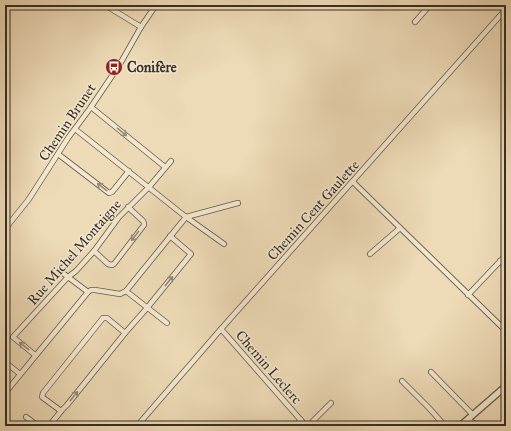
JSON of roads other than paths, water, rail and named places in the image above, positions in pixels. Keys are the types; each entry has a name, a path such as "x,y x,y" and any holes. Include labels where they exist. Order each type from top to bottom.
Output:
{"street":[{"path":"105,5 141,27"},
{"name":"Chemin Brunet","path":"5,229 29,199 120,64 141,27 156,5"},
{"path":"415,22 430,5"},
{"name":"Chemin Cent Gaulette","path":"137,426 221,329 506,9"},
{"path":"91,107 165,167"},
{"path":"75,129 186,217 224,244"},
{"path":"58,154 109,193 112,192 129,171"},
{"name":"Rue Michel Montaigne","path":"35,355 13,337 94,251 119,217 149,187 171,160"},
{"path":"353,182 506,331"},
{"path":"5,393 88,292 95,290 120,294 124,293 186,217 238,203"},
{"path":"94,251 108,264 114,264 144,225 143,220 128,207"},
{"path":"370,254 400,228"},
{"path":"49,426 191,254 170,236"},
{"path":"468,295 506,255"},
{"path":"500,261 506,266"},
{"path":"60,270 88,292"},
{"path":"126,291 167,323"},
{"path":"61,412 42,397 42,392 103,318 107,318 125,333"},
{"name":"Chemin Leclerc","path":"221,329 307,426 331,403"},
{"path":"5,362 20,374"},
{"path":"431,372 473,415"},
{"path":"402,381 445,426"},
{"path":"460,426 506,386"},
{"path":"26,417 38,426"},
{"name":"Chemin Leclerc","path":"295,426 301,420"},
{"path":"466,420 478,426"}],"place":[{"name":"Conifère","path":"114,67"}]}
